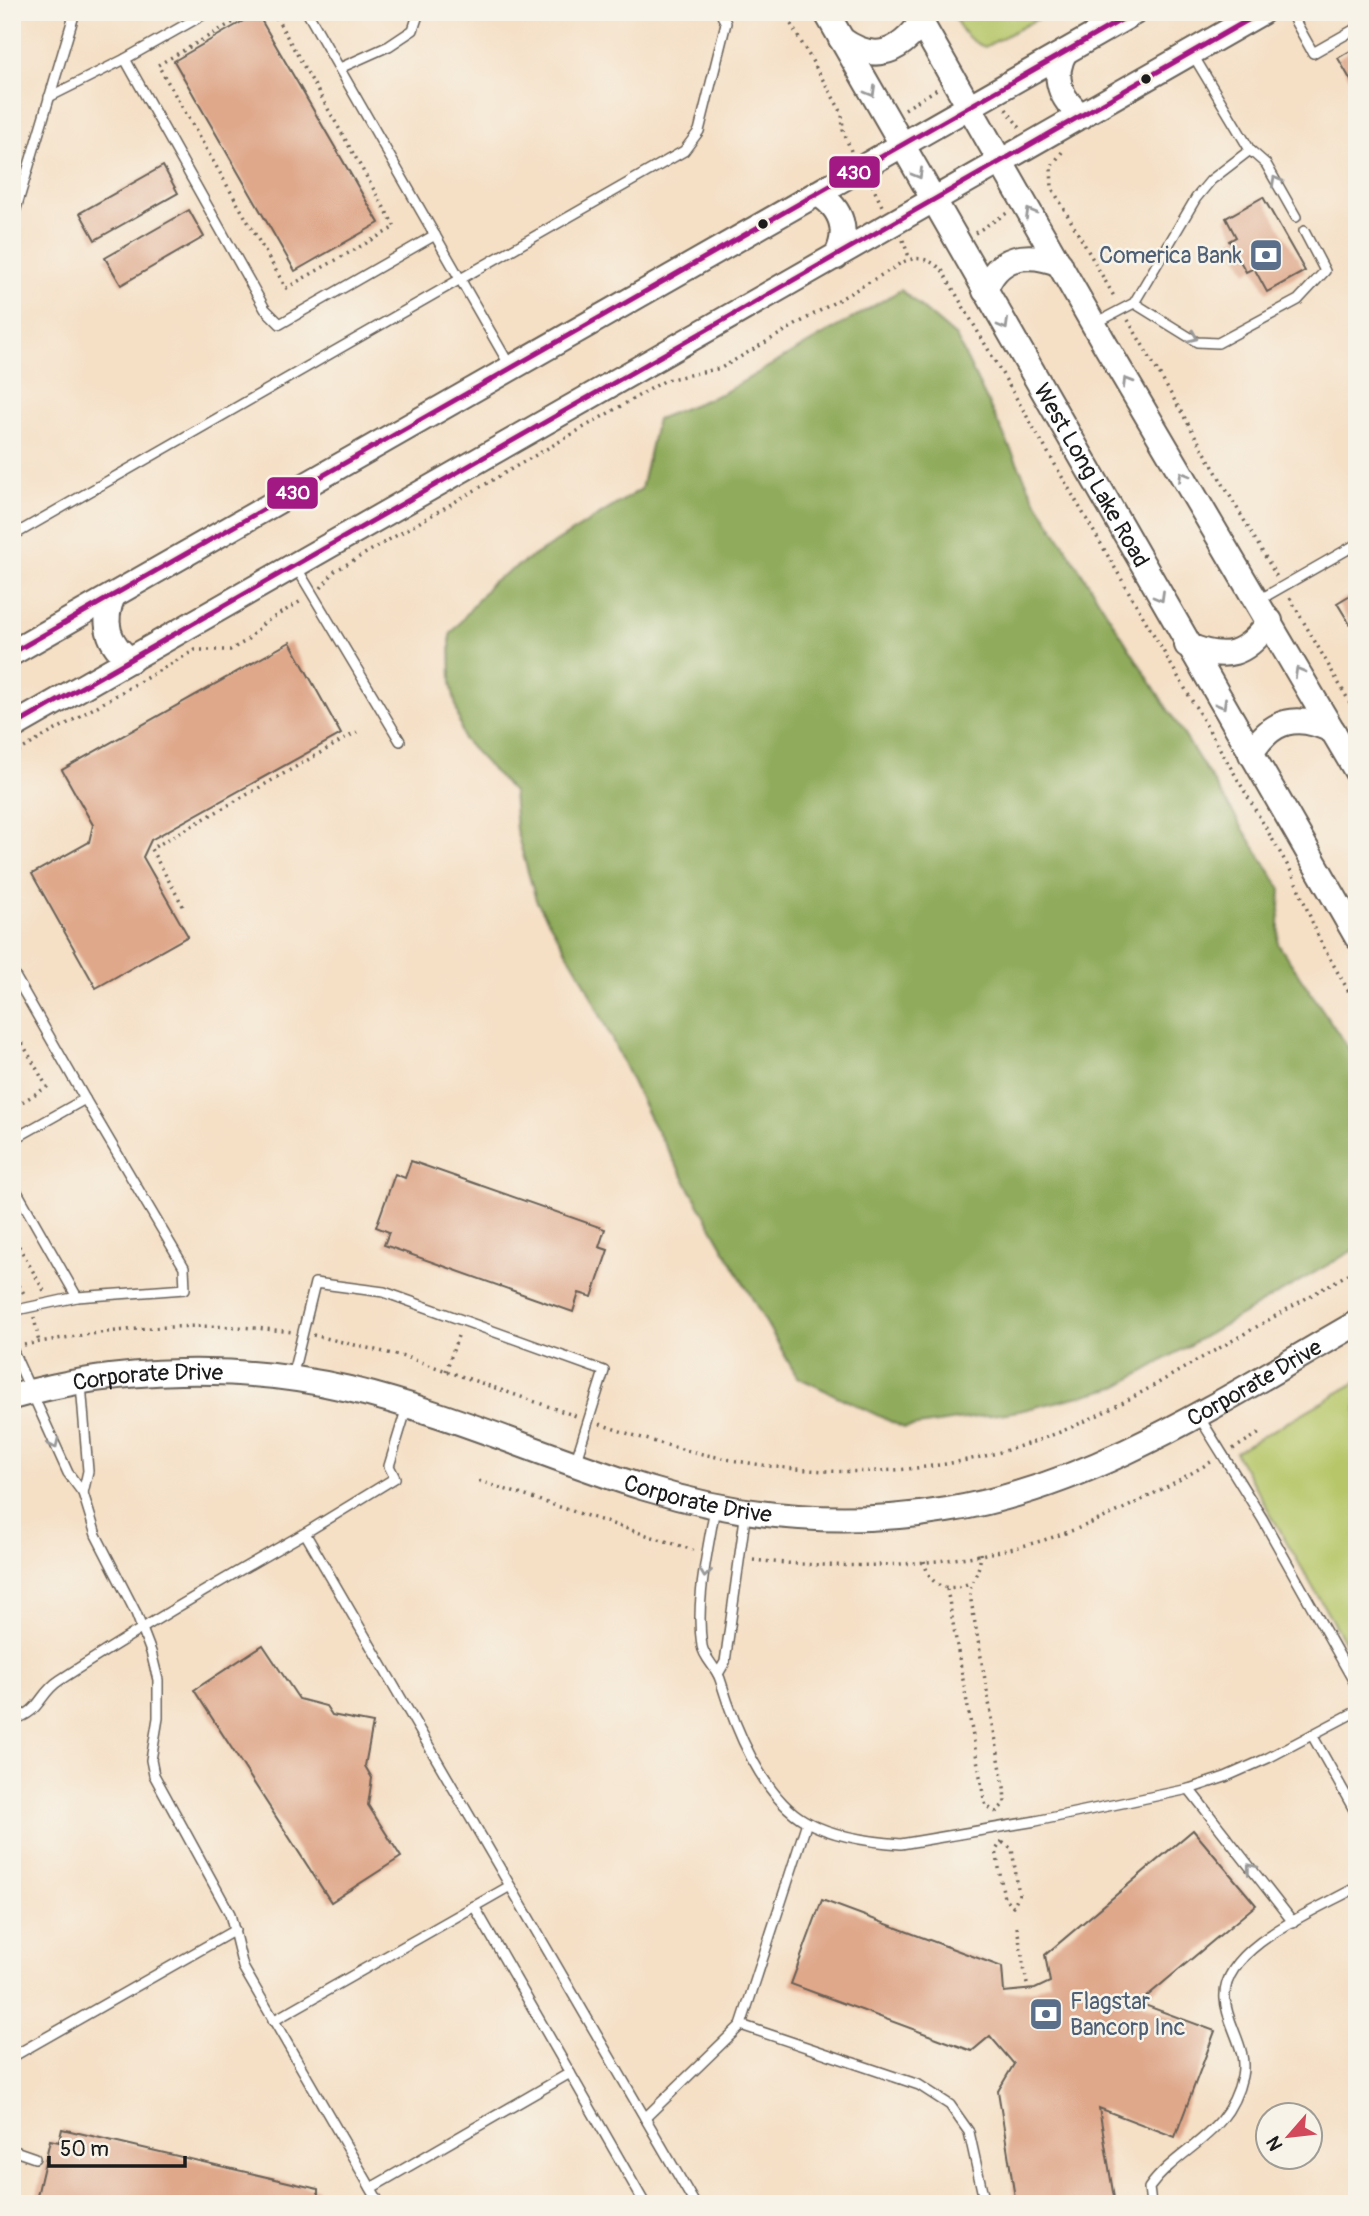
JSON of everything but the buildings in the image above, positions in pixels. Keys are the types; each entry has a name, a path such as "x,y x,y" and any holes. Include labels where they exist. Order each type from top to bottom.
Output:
{"main road":[{"name":"West Long Lake Road","path":"826,12 1357,937"},
{"path":"12,653 1135,12"},
{"path":"12,727 1262,12"},
{"path":"841,39 862,52 883,52 900,46 918,18 1356,770"},
{"path":"1065,52 1059,63 1060,88 1066,100 1082,116"},
{"path":"818,194 834,206 842,224 844,237 836,257"},
{"path":"985,291 995,271 1014,258 1044,258 1060,264"},
{"path":"113,596 107,618 110,639 131,660"},
{"path":"1187,645 1204,653 1232,653 1254,642 1264,611"},
{"path":"1251,754 1264,734 1285,720 1316,722 1333,731"},
{"name":"Corporate Drive","path":"21,1394 81,1382 186,1373 292,1379 350,1389 407,1405 646,1488 715,1506 813,1518 870,1518 974,1506 1083,1472 1197,1413 1357,1323"}],"lane":[{"path":"12,222 75,12"},
{"path":"49,97 125,59 208,12"},
{"path":"307,12 512,369"},
{"path":"340,68 389,46 413,30 419,12"},
{"path":"12,536 684,151 699,131 726,23 720,12"},
{"path":"1290,12 1313,53 1357,28"},
{"path":"1192,53 1250,150 1266,164 1296,217"},
{"path":"125,59 265,309 279,324 435,235"},
{"path":"1094,324 1134,303 1196,198 1212,180 1250,150"},
{"path":"1134,303 1197,342 1218,343 1298,300 1325,271 1304,232"},
{"path":"1264,611 1357,544"},
{"path":"295,565 400,741"},
{"path":"12,971 184,1267 185,1289 77,1297 12,1311"},
{"path":"12,1140 85,1098"},
{"path":"12,1183 77,1297"},
{"path":"292,1379 315,1283 384,1292 604,1371 574,1464"},
{"path":"12,1349 21,1394 83,1493 96,1535 142,1626 158,1680 158,1718 151,1760 154,1775 230,1914 243,1967 380,2204"},
{"path":"81,1382 88,1471 83,1493"},
{"path":"12,1720 29,1716 55,1682 142,1626 396,1478 389,1466 407,1405"},
{"path":"1197,1413 1262,1518 1357,1687"},
{"path":"715,1506 701,1625 702,1649 718,1674 731,1716 751,1760 783,1800 807,1822 881,1842 901,1844 1037,1821 1189,1789 1225,1777 1357,1711"},
{"path":"718,1674 726,1662 746,1511"},
{"path":"305,1533 695,2204"},
{"path":"1312,1735 1357,1815"},
{"path":"1189,1789 1293,1922"},
{"path":"645,2118 741,2025 807,1822"},
{"path":"273,2021 510,1886"},
{"path":"1151,2204 1149,2188 1161,2171 1191,2151 1215,2130 1242,2076 1242,2049 1224,1997 1237,1962 1262,1940 1357,1887"},
{"path":"474,1906 645,2204"},
{"path":"12,2057 235,1930"},
{"path":"741,2025 919,2085 950,2105 969,2132 985,2204"},
{"path":"371,2188 570,2073"},
{"path":"12,2150 35,2158"}],"path":[{"path":"251,12 158,65 286,288 395,227 273,12"},
{"path":"785,12 842,113 846,143 853,154"},
{"path":"900,112 939,88"},
{"path":"1004,106 1023,133"},
{"path":"1065,150 1054,160 1048,173 1049,189 1115,299"},
{"path":"871,183 885,212"},
{"path":"970,235 1011,211"},
{"path":"908,248 909,257"},
{"path":"933,262 940,254"},
{"path":"322,588 335,571 666,380 721,368 909,257 933,262 942,270 1292,873 1321,943 1357,1006"},
{"path":"1128,321 1277,577"},
{"path":"1287,595 1357,715"},
{"path":"12,755 195,650 222,651 239,646 264,623 299,602"},
{"path":"183,906 151,849 357,732"},
{"path":"12,1025 47,1087 12,1108"},
{"path":"12,1234 45,1291 25,1295 12,1273"},
{"path":"605,1426 704,1457 791,1470 882,1471 977,1458 1060,1432 1115,1407 1357,1269"},
{"path":"34,1317 39,1343"},
{"path":"25,1345 120,1331 192,1326 288,1332"},
{"path":"446,1371 460,1330"},
{"path":"315,1336 377,1349 577,1416"},
{"path":"1234,1448 1260,1433"},
{"path":"750,1560 843,1566 924,1561 980,1553 1066,1533 1150,1496 1210,1462"},
{"path":"479,1481 696,1550"},
{"path":"924,1561 932,1581 947,1589 970,1583 980,1570 980,1553"},
{"path":"947,1589 984,1799 986,1806 996,1812 1005,1803 1004,1787 970,1583"},
{"path":"1002,1840 1012,1849 1019,1895 1013,1906 1004,1898 996,1850 1002,1840"},
{"path":"1017,1927 1028,1990"}],"green space":[{"path":"951,12 1050,12 985,47 969,38"},
{"path":"901,290 956,337 1034,497 1281,889 1278,944 1357,1061 1357,1248 1117,1387 1019,1411 904,1428 797,1377 649,1117 583,979 536,900 516,830 513,792 463,739 451,683 450,635 492,582 641,489 657,419 723,393"},
{"path":"1357,1382 1357,1664 1235,1452"}],"transit line":[{"name":"430","path":"12,653 1135,12"},
{"name":"430","path":"12,727 1262,12"}],"place":[{"name":"Comerica Bank","path":"1266,255"},
{"name":"Flagstar Bancorp Inc","path":"1046,2014"}]}
